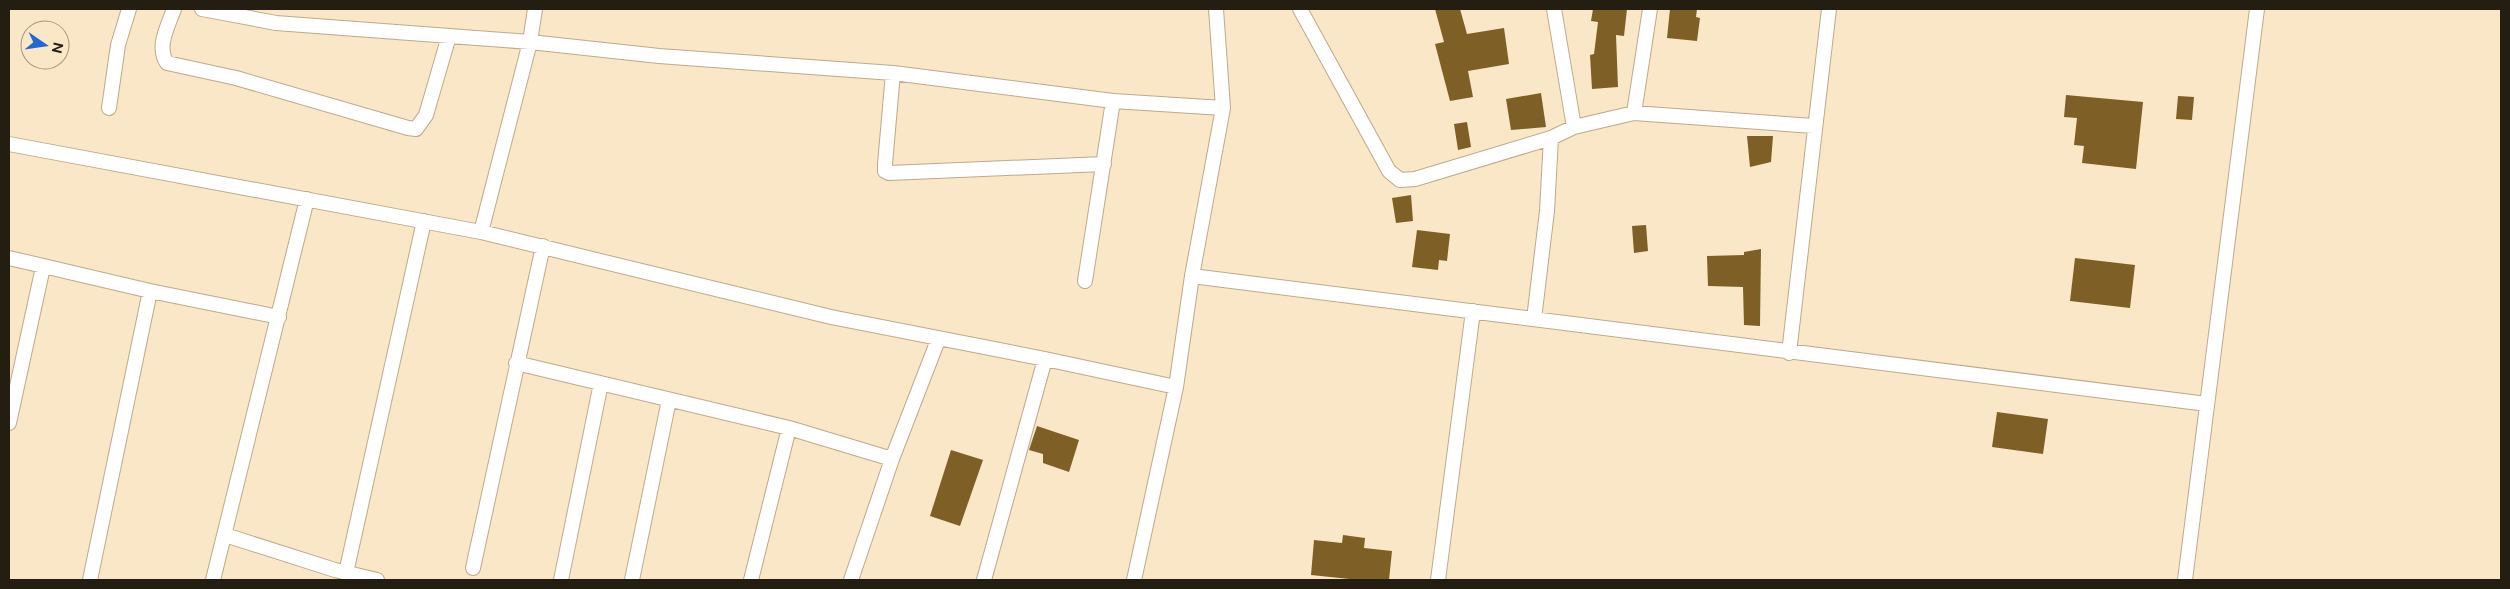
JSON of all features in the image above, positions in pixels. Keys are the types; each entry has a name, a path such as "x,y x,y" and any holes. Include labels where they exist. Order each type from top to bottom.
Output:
{"street":[{"path":"110,108 118,45 129,9"},
{"path":"174,9 162,44 161,55 167,63 236,78 416,129 426,115 449,36"},
{"path":"202,9 276,23 530,42 659,56 893,73 1113,101 1223,108"},
{"path":"481,232 530,42 535,9"},
{"path":"1134,580 1176,387 1192,276 1223,108 1216,9"},
{"path":"1554,9 1574,127"},
{"path":"1634,113 1650,9"},
{"path":"1789,352 1829,9"},
{"path":"2185,580 2257,9"},
{"path":"1306,10 1390,171 1400,180 1415,179 1551,138 1574,127 1634,113 1814,126"},
{"path":"893,73 884,164 885,171 889,173 1104,164"},
{"path":"1085,280 1113,101"},
{"path":"1534,319 1547,211 1551,138"},
{"path":"9,144 481,232 831,318 1045,359 1176,387"},
{"path":"213,580 307,199"},
{"path":"346,573 424,222"},
{"path":"474,568 516,364 543,246"},
{"path":"9,258 150,291 279,317"},
{"path":"9,423 14,377 43,267"},
{"path":"1192,276 2207,404"},
{"path":"90,580 150,291"},
{"path":"1438,580 1473,311"},
{"path":"851,580 892,459 938,340"},
{"path":"984,580 1045,359"},
{"path":"516,364 789,428 892,459"},
{"path":"561,580 601,383"},
{"path":"632,580 669,400"},
{"path":"751,580 789,428"},
{"path":"225,535 346,573 377,580"}],"building":[{"path":"1435,9 1460,9 1467,34 1504,28 1509,64 1468,71 1473,97 1450,101 1435,44 1444,42"},
{"path":"1593,9 1627,9 1624,36 1616,35 1618,87 1592,89 1590,55 1594,54 1598,22 1591,21"},
{"path":"1670,9 1697,9 1696,17 1700,18 1697,41 1667,38"},
{"path":"1541,93 1546,127 1511,130 1506,99"},
{"path":"2066,95 2143,102 2136,169 2082,163 2084,146 2074,145 2077,118 2064,117"},
{"path":"2178,96 2194,97 2192,120 2176,119"},
{"path":"1467,122 1471,147 1458,150 1454,124"},
{"path":"1747,136 1773,136 1771,162 1750,167"},
{"path":"1411,195 1413,221 1396,223 1392,198"},
{"path":"1646,225 1648,251 1634,253 1632,226"},
{"path":"1417,230 1450,234 1447,261 1439,260 1438,270 1412,267"},
{"path":"1761,249 1760,326 1744,325 1743,287 1708,286 1707,256 1744,255 1744,252"},
{"path":"2075,258 2135,265 2130,308 2070,301"},
{"path":"1997,412 2048,419 2043,454 1992,447"},
{"path":"1037,426 1079,440 1069,472 1043,463 1043,454 1029,450"},
{"path":"951,450 983,460 960,526 930,516"},
{"path":"1343,535 1365,538 1364,548 1392,551 1389,580 1359,580 1311,575 1314,540 1342,543"}]}
